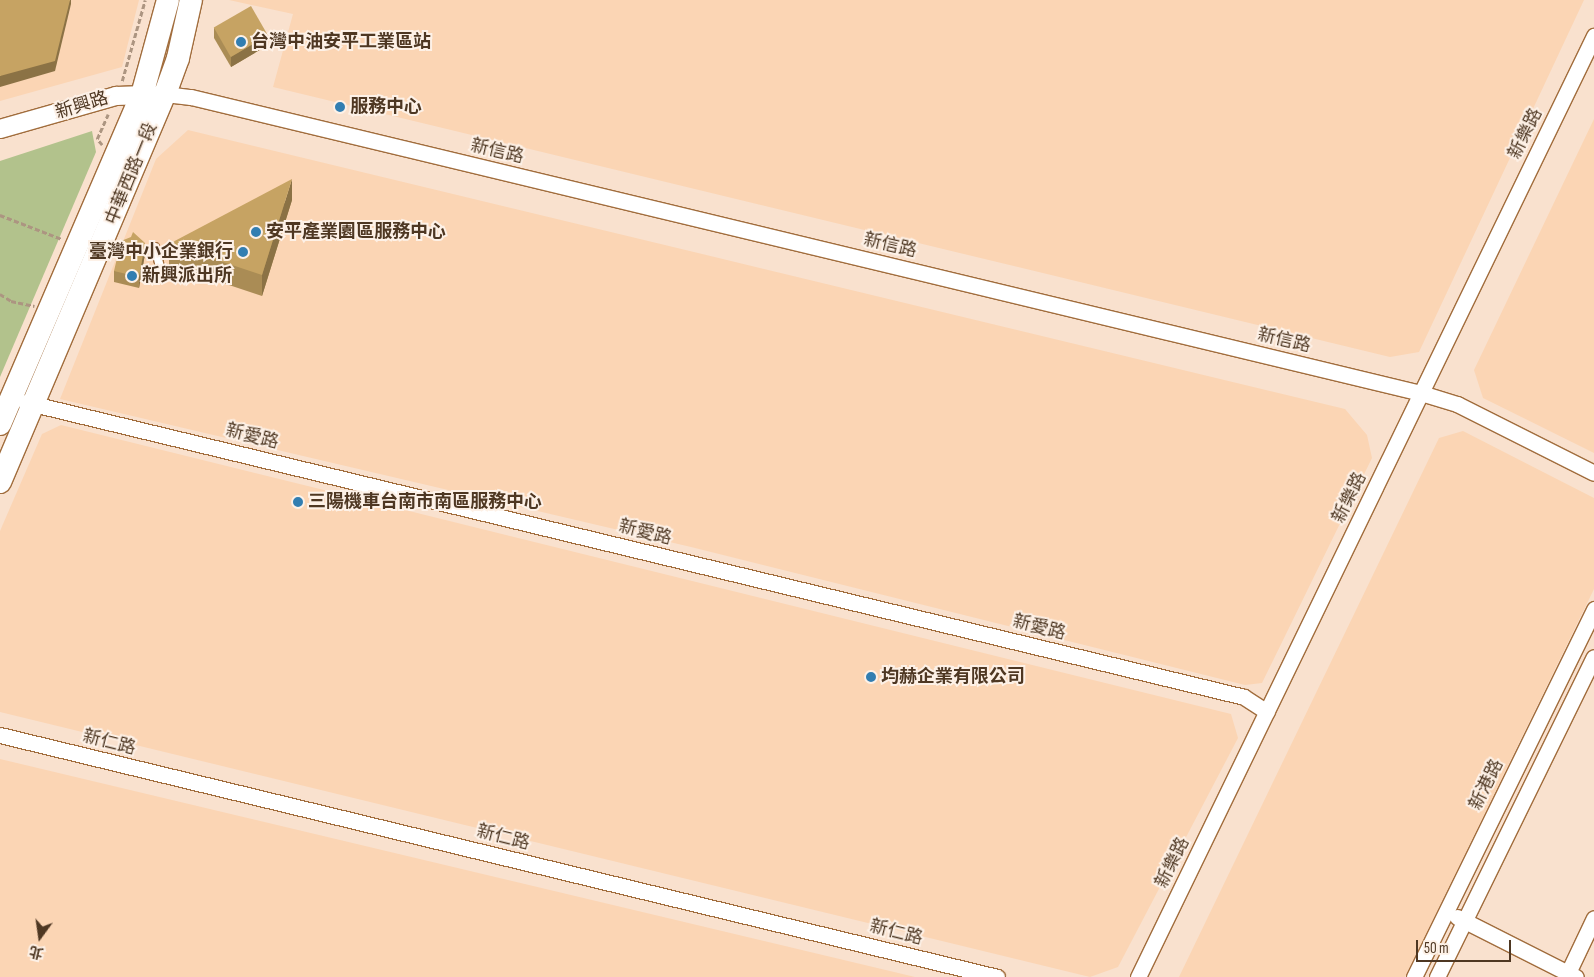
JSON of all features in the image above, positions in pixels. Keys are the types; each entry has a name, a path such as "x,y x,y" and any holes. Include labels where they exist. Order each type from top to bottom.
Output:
{"main road":[{"name":"中華西路一段","path":"0,424 142,95 168,0"},
{"name":"中華西路一段","path":"0,482 165,94 178,58 191,0"}],"street":[{"name":"新樂路","path":"1138,977 1594,36"},
{"name":"新興路","path":"0,129 116,96 165,94"},
{"name":"新信路","path":"165,94 191,97 1421,393 1457,404 1594,473"},
{"name":"新愛路","path":"11,398 1244,697 1267,712"},
{"name":"新港路","path":"1414,977 1594,609"},
{"path":"1437,977 1590,675 1594,657"},
{"path":"1567,664 1590,675"},
{"name":"新仁路","path":"0,735 997,977"},
{"path":"1446,911 1570,976 1594,918"}],"lane":[{"path":"155,247 162,275"}],"path":[{"path":"126,72 145,0"},
{"path":"0,216 65,240"},
{"path":"0,294 11,301 35,306"}],"shaded area":[{"path":"0,0 139,0 122,67 0,101"},
{"path":"229,0 1584,0 1419,352 1390,357 273,87 293,14"},
{"path":"1594,119 1594,453 1483,398 1474,370"},
{"path":"188,130 1345,409 1367,435 1372,458 1262,683 1245,685 691,547 60,399 156,159"},
{"path":"61,425 1231,714 1238,738 1118,967 1090,977 0,712 0,531 42,434"},
{"path":"1463,431 1594,498 1594,589 1405,977 1179,977 1439,438"},
{"path":"0,759 915,977 0,977"}],"green space":[{"path":"92,131 96,152 0,377 0,161"}],"building":[{"path":"0,0 70,0 55,61 0,76"},
{"name":"台灣中油安平工業區站","path":"251,6 268,35 231,57 214,28"},
{"path":"292,179 262,275 169,244"},
{"path":"133,232 145,243 139,277 114,271 121,241 131,237"}],"place":[{"name":"台灣中油安平工業區站","path":"241,42"},
{"name":"服務中心","path":"340,107"},
{"name":"安平產業園區服務中心","path":"256,232"},
{"name":"臺灣中小企業銀行","path":"243,252"},
{"name":"新興派出所","path":"132,276"},
{"name":"三陽機車台南市南區服務中心","path":"298,502"},
{"name":"均赫企業有限公司","path":"871,677"}]}
